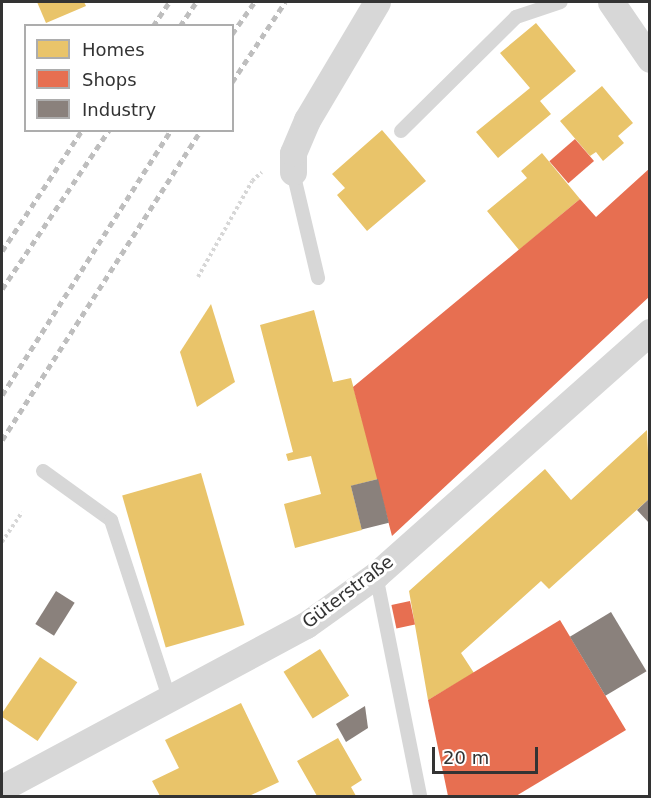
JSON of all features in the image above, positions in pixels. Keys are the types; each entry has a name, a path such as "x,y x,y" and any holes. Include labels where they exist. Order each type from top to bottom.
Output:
{"street":[{"path":"293,162 307,120 377,2"},
{"path":"611,2 650,59"},
{"name":"Güterstraße","path":"2,788 306,626 376,575 650,332"}],"lane":[{"path":"401,131 516,17 561,2"},
{"path":"293,162 318,278"},
{"path":"44,471 111,520 169,698"},
{"path":"376,575 420,796"}],"path":[{"path":"198,277 252,181 293,162"},
{"path":"2,542 22,512"}],"building: Homes":[{"path":"37,2 84,2 86,6 46,23"},
{"path":"536,23 576,71 540,101 551,114 498,158 476,132 530,88 500,53"},
{"path":"602,86 633,123 618,136 624,143 603,161 596,152 590,156 560,121"},
{"path":"382,130 426,181 367,231 337,195 345,188 332,174"},
{"path":"542,153 580,199 519,250 487,211 527,178 521,171"},
{"path":"211,304 235,382 197,407 180,352"},
{"path":"314,310 333,382 351,378 378,479 351,486 362,530 295,548 284,504 321,494 311,456 288,461 286,454 293,452 260,325"},
{"path":"647,430 650,498 549,589 541,581 461,653 474,673 428,700 409,591 545,469 571,500"},
{"path":"201,473 245,625 166,647 122,496"},
{"path":"320,649 349,696 313,718 284,672"},
{"path":"40,657 77,682 38,741 2,717 2,713"},
{"path":"241,703 279,782 249,796 160,796 152,781 179,768 165,740"},
{"path":"338,738 362,780 351,787 356,796 317,796 297,761"}],"building: Shops":[{"path":"575,139 594,161 568,183 549,161"},
{"path":"650,168 650,296 392,536 353,387 580,199 596,217"},
{"path":"410,601 415,624 396,628 391,605"},
{"path":"560,620 626,730 516,796 448,796 428,700"}],"building: Industry":[{"path":"378,479 389,523 362,529 351,486"},
{"path":"650,498 650,524 637,510"},
{"path":"56,591 75,603 54,636 35,624"},
{"path":"611,612 647,671 605,696 570,637"},
{"path":"365,706 368,728 346,742 336,724"}],"railway":[{"path":"154,24 169,2"},
{"path":"181,24 196,2"},
{"path":"234,31 254,2"},
{"path":"234,79 285,2"},
{"path":"2,251 81,132"},
{"path":"2,289 108,132"},
{"path":"2,395 170,132"},
{"path":"2,440 200,132"}]}
